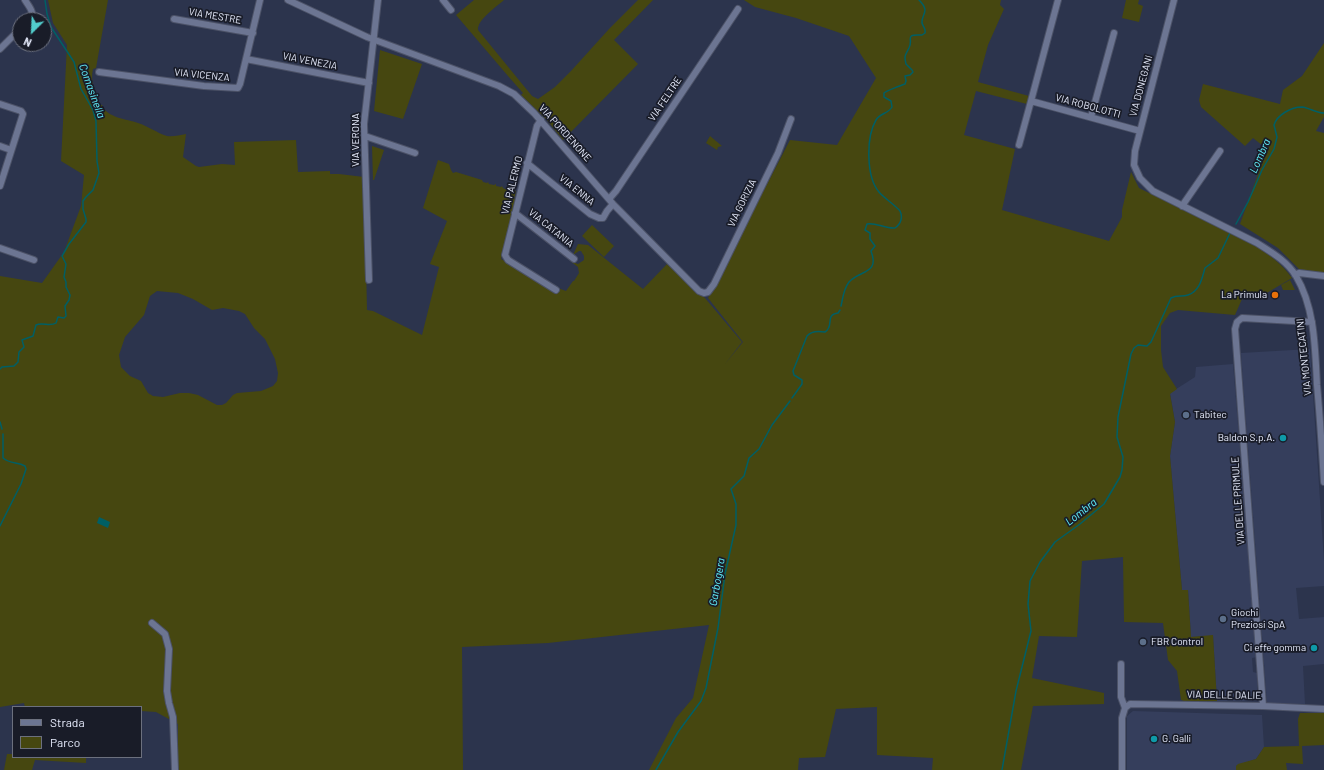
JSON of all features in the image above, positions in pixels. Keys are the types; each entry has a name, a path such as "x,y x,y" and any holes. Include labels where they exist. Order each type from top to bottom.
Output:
{"street":[{"path":"25,0 31,12"},
{"name":"VIA VICENZA","path":"99,72 201,86 236,88 240,85 260,0"},
{"name":"VIA PORDENONE","path":"288,0 374,39 504,88 518,98 541,120 611,202 699,291 706,293"},
{"name":"VIA VERONA","path":"369,280 364,124 378,0"},
{"path":"443,0 451,10"},
{"path":"1019,145 1058,0"},
{"name":"VIA DONEGANI","path":"1140,178 1134,165 1135,151 1174,0"},
{"name":"VIA FELTRE","path":"611,202 614,193 738,9"},
{"name":"VIA MESTRE","path":"174,19 252,33"},
{"path":"1091,117 1114,33"},
{"path":"0,49 12,37"},
{"name":"VIA VENEZIA","path":"246,59 369,83"},
{"name":"VIA ROBOLOTTI","path":"1031,101 1140,131"},
{"path":"0,104 22,112 0,186"},
{"name":"VIA GORIZIA","path":"706,293 711,289 778,153 791,119"},
{"name":"VIA PALERMO","path":"541,120 537,126 505,253 506,257 556,290"},
{"path":"365,136 415,153"},
{"path":"0,146 11,150"},
{"path":"1182,206 1220,151"},
{"name":"VIA ENNA","path":"527,163 590,214 598,218 603,218 611,202"},
{"name":"VIA MONTECATINI","path":"1140,178 1153,191 1257,243 1284,262 1296,275 1304,291 1314,334 1324,482"},
{"name":"VIA CATANIA","path":"515,213 574,259"},
{"path":"0,248 34,260"},
{"path":"1296,275 1299,273 1324,276"},
{"name":"VIA DELLE PRIMULE","path":"1263,706 1235,329 1237,322 1242,318 1312,322"},
{"path":"152,623 165,634 169,649 167,691 174,722 175,770"},
{"path":"1121,664 1121,697 1126,708 1122,718 1122,770"},
{"name":"VIA DELLE DALIE","path":"1126,708 1134,703 1324,709"}],"shaded area":[{"path":"1310,349 1324,561 1324,586 1296,588 1299,619 1324,617 1324,664 1303,666 1305,704 1267,703 1241,353"},
{"path":"1233,364 1257,657 1252,658 1253,672 1257,673 1257,701 1217,701 1213,636 1191,637 1188,590 1182,590 1170,456 1175,422 1170,393 1195,377 1196,367"},
{"path":"99,517 110,522 108,528 97,523"},
{"path":"1133,711 1262,715 1264,747 1256,759 1236,766 1236,770 1127,770 1127,716"}],"green space":[{"path":"48,0 108,0 96,68 93,69 92,78 98,105 102,105 108,113 142,124 167,136 186,134 183,157 199,167 222,164 235,165 234,142 296,140 298,172 330,171 330,174 364,177 367,310 373,311 422,335 439,267 430,264 447,221 423,208 438,160 449,164 453,173 456,172 482,180 483,182 488,182 489,184 502,186 507,190 509,188 516,191 514,199 516,200 501,259 555,291 559,290 558,288 566,291 579,273 578,267 570,261 578,264 584,260 584,256 581,251 573,255 578,244 588,245 643,289 667,264 705,298 742,342 725,364 743,342 708,298 790,140 837,145 876,78 849,36 796,18 755,7 744,0 1001,0 1000,5 1004,9 988,45 978,82 1029,96 1027,104 976,91 964,135 1015,149 1002,210 1109,241 1122,217 1122,210 1131,172 1139,188 1257,247 1276,261 1292,278 1260,297 1242,299 1235,315 1178,310 1170,313 1161,326 1163,367 1177,389 1170,394 1175,422 1170,456 1182,590 1188,590 1191,637 1213,635 1217,701 1187,702 1181,700 1177,671 1168,660 1163,623 1124,622 1123,557 1082,561 1077,637 1039,636 1032,678 1104,693 1104,704 1033,706 1021,770 932,770 933,758 877,755 877,707 836,709 825,757 799,758 798,770 649,770 676,718 693,698 709,625 548,643 462,647 463,770 178,770 178,724 156,712 142,711 142,706 25,706 24,703 0,707 0,276 42,283 64,252 81,206 84,175 61,161 67,45 53,23 52,12 51,12","holes":["157,291 178,293 193,299 212,310 223,308 239,311 245,314 254,328 265,339 275,359 278,373 277,381 273,386 261,391 237,393 233,395 226,403 217,405 198,395 189,393 180,393 163,397 153,396 148,393 141,381 130,376 121,367 119,355 125,337 144,315 150,296"]},
{"path":"474,0 504,0 484,18 478,30 532,96 538,99 555,87 638,0 653,0 614,40 638,64 563,140 546,119 521,95 523,93 456,15"},
{"path":"1126,0 1139,0 1138,4 1143,6 1139,22 1122,18"},
{"path":"1324,43 1324,117 1316,131 1324,133 1324,273 1299,269 1278,248 1240,224 1267,149 1253,138 1245,146 1201,107 1199,100 1203,84 1280,104 1283,90 1302,76"},
{"path":"380,50 422,64 403,119 374,111"},
{"path":"710,136 722,146 718,147 717,150 706,143"},
{"path":"372,146 384,150 374,180 373,180"},
{"path":"592,225 614,246 604,257 582,236"},
{"path":"1290,280 1295,290 1283,290 1281,285"},
{"path":"1300,713 1324,713 1324,745 1302,746 1303,764 1286,763 1287,770 1236,770 1236,766 1238,764 1256,759 1264,747 1299,746 1298,719"},
{"path":"7,754 12,754 12,758 86,758 86,763 35,760 32,770 4,770"}],"waterway":[{"name":"Comasinella","path":"0,369 2,367 14,366 18,362 19,352 24,347 22,340 33,336 36,325 54,324 56,323 58,317 64,318 66,316 65,306 70,295 66,287 64,277 66,264 62,256 69,244 86,222 83,201 93,190 99,173 97,161 96,121 93,110 81,89 74,62 51,27 45,0"},
{"name":"Garbogera","path":"841,306 844,291 849,282 853,278 868,271 873,264 871,251 875,246 870,239 870,233 865,230 867,224 895,228 901,220 900,211 881,195 875,185 870,167 869,146 870,136 876,120 892,107 891,101 884,97 884,93 905,84 905,76 910,75 913,72 906,64 905,57 910,45 911,36 922,35 925,33 922,23 925,10 923,4 919,0"},
{"name":"Lombra","path":"1236,224 1248,202 1262,170 1274,149 1277,137 1274,125 1278,118 1285,112 1298,107 1324,113"},
{"name":"Lombra","path":"1002,770 1016,691 1031,631 1028,604 1030,581 1040,562 1055,542 1104,504 1120,477 1123,457 1117,437 1118,417 1131,354 1134,348 1138,345 1147,346 1151,342 1171,298 1188,295 1198,287 1205,268 1218,258 1230,233"},
{"name":"Garbogera","path":"792,398 802,384 802,380 794,375 793,371 807,336 813,332 825,332 828,330 831,316 838,313 840,310"},
{"name":"Garbogera","path":"656,770 678,732 701,701 706,688 718,628 725,574 736,525 736,504 731,489 744,476 749,458 759,449 772,425 790,401"},
{"name":"Comasinella","path":"0,422 2,429"},
{"path":"0,526 21,484 26,469 25,466 3,458 3,434"}],"place":[{"name":"La Primula","path":"1275,295"},
{"name":"Tabitec","path":"1186,415"},
{"name":"Baldon S.p.A.","path":"1283,438"},
{"name":"Giochi Preziosi SpA","path":"1223,619"},
{"name":"FBR Control","path":"1143,642"},
{"name":"Ci effe gomma","path":"1314,648"},
{"name":"G. Galli","path":"1154,739"}]}
